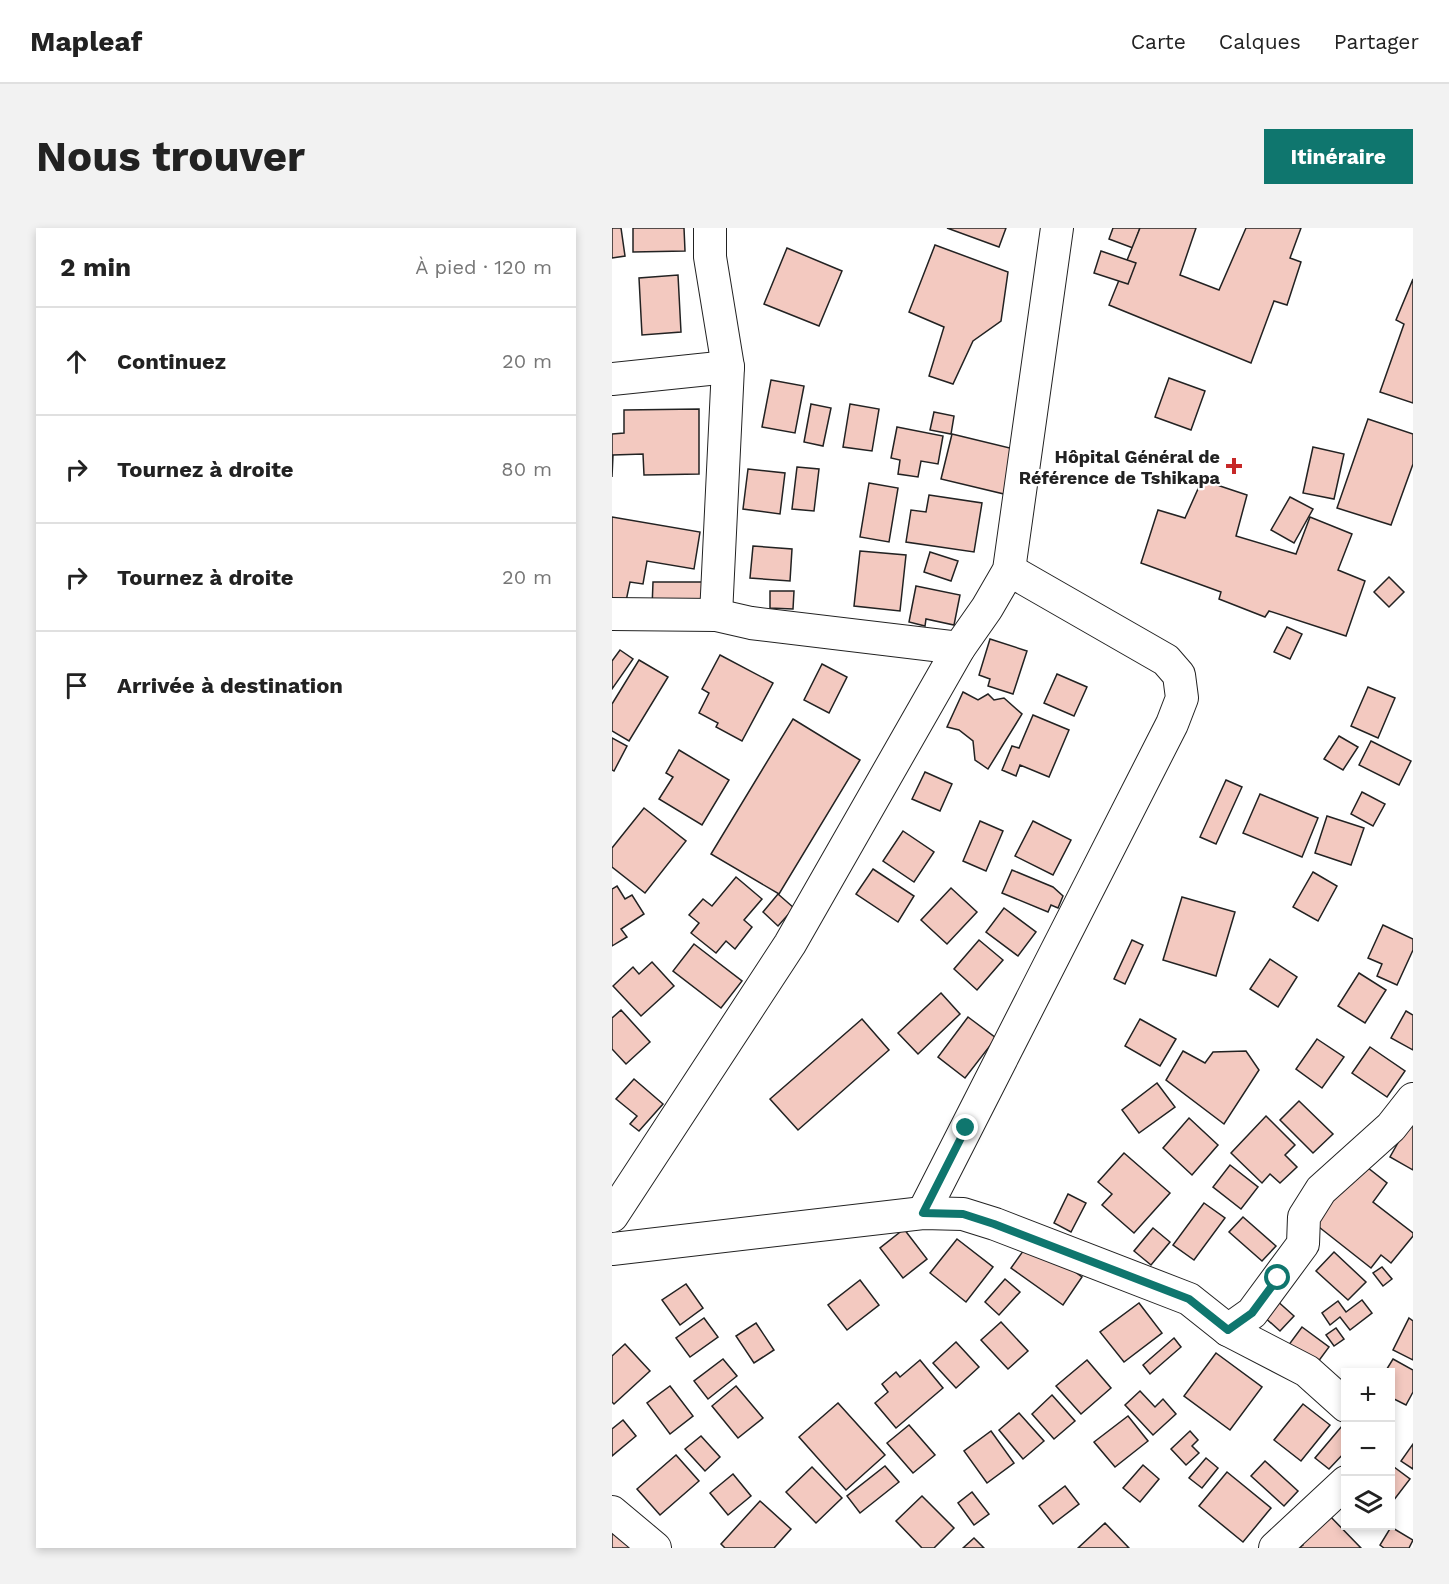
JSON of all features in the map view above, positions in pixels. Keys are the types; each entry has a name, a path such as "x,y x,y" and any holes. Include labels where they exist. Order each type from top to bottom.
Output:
{"street":[{"path":"710,228 710,257 728,367 716,615"},
{"path":"612,1216 790,944 959,648 987,608 1009,570 1057,228"},
{"path":"612,379 728,367"},
{"path":"923,1213 1172,724 1182,698 1179,675 1166,660 1009,570"},
{"path":"612,614 716,615 751,623 959,648"},
{"path":"1228,1330 1252,1313 1303,1244 1304,1217 1321,1190 1390,1127 1413,1099"},
{"path":"612,1249 923,1213 963,1214 1189,1299 1228,1330 1307,1371 1341,1402"},
{"path":"1275,1548 1341,1487"},
{"path":"612,1512 655,1548"}],"building":[{"path":"612,228 621,228 625,256 612,258"},
{"path":"633,228 684,228 685,251 633,252"},
{"path":"947,228 1006,228 999,247"},
{"path":"1113,228 1140,228 1133,248 1109,239"},
{"path":"1140,228 1196,228 1180,275 1219,290 1246,228 1301,228 1290,258 1301,262 1287,305 1274,301 1251,363 1109,305"},
{"path":"935,245 1008,272 1001,321 973,341 953,384 929,376 944,327 909,312"},
{"path":"787,248 842,271 819,326 764,304"},
{"path":"1101,251 1136,263 1128,284 1094,273"},
{"path":"678,275 681,332 642,335 639,278"},
{"path":"1413,279 1413,403 1380,392 1404,324 1396,320"},
{"path":"1169,378 1205,391 1191,430 1155,417"},
{"path":"771,380 804,386 795,433 762,427"},
{"path":"811,404 831,408 823,446 804,442"},
{"path":"850,404 879,409 872,451 843,447"},
{"path":"699,409 699,474 644,475 643,454 613,455 612,477 612,434 624,433 624,410"},
{"path":"934,412 954,416 951,434 930,430"},
{"path":"1368,419 1413,434 1413,464 1391,525 1337,508"},
{"path":"897,427 943,436 938,464 921,461 918,477 898,474 900,460 891,458"},
{"path":"952,434 1014,449 1004,494 941,479"},
{"path":"1313,447 1344,454 1334,499 1303,493"},
{"path":"797,467 819,469 814,511 792,509"},
{"path":"748,469 785,473 780,514 743,509"},
{"path":"1202,480 1247,495 1236,536 1296,554 1310,517 1352,534 1338,570 1365,581 1346,636 1269,611 1265,617 1219,599 1221,592 1141,563 1158,510 1185,518"},
{"path":"869,483 898,488 889,542 860,537"},
{"path":"929,495 982,503 974,552 906,542 911,510 926,512"},
{"path":"1290,497 1313,509 1294,543 1271,530"},
{"path":"612,517 700,532 694,569 647,561 643,584 630,582 625,606 612,604"},
{"path":"753,546 792,549 790,581 750,578"},
{"path":"860,551 906,555 900,611 854,606"},
{"path":"930,552 958,561 951,581 924,572"},
{"path":"1389,577 1404,592 1389,607 1374,592"},
{"path":"653,582 703,582 703,608 652,608"},
{"path":"916,586 960,595 954,625 926,619 925,626 909,622"},
{"path":"770,591 794,591 793,609 770,608"},
{"path":"1287,627 1302,634 1290,659 1274,652"},
{"path":"990,639 1027,651 1013,694 988,686 990,679 979,675"},
{"path":"620,650 633,659 612,689 612,661"},
{"path":"720,655 773,683 742,741 716,727 718,723 699,713 709,693 702,689"},
{"path":"639,660 668,677 629,741 612,731 612,704"},
{"path":"822,664 847,677 829,713 804,700"},
{"path":"1057,674 1087,687 1074,716 1044,703"},
{"path":"1368,687 1395,698 1378,738 1351,726"},
{"path":"963,692 978,700 988,694 994,700 1004,698 1022,714 988,769 975,760 973,741 959,730 947,727"},
{"path":"1033,715 1069,730 1049,777 1020,765 1016,776 1002,770 1012,746 1019,748"},
{"path":"793,719 860,760 779,894 711,854"},
{"path":"1339,736 1358,747 1343,770 1324,759"},
{"path":"612,738 627,746 614,771 612,770"},
{"path":"1371,741 1411,761 1399,785 1359,765"},
{"path":"679,750 729,780 702,825 659,799 673,777 666,773"},
{"path":"925,772 952,784 940,811 912,799"},
{"path":"1226,780 1242,787 1216,844 1200,837"},
{"path":"1362,792 1385,804 1373,826 1351,814"},
{"path":"1260,794 1318,818 1302,857 1243,833"},
{"path":"644,808 686,841 645,893 612,867 612,848"},
{"path":"1327,816 1364,828 1351,865 1315,853"},
{"path":"980,821 1003,831 986,871 963,861"},
{"path":"1033,821 1071,840 1053,875 1015,856"},
{"path":"903,831 934,852 914,882 883,861"},
{"path":"873,869 914,896 898,922 856,894"},
{"path":"1012,870 1053,887 1063,896 1058,908 1051,905 1048,912 1002,893"},
{"path":"1313,872 1337,886 1318,921 1293,907"},
{"path":"736,877 762,899 744,920 752,927 735,949 726,941 716,953 691,933 699,923 689,915 703,899 712,906"},
{"path":"617,886 625,899 632,895 644,914 621,929 627,937 612,946 612,889"},
{"path":"951,888 977,912 947,944 921,920"},
{"path":"778,894 794,908 778,926 763,912"},
{"path":"1182,897 1235,912 1216,976 1163,960"},
{"path":"1004,908 1036,932 1018,956 986,932"},
{"path":"1383,925 1413,939 1413,950 1397,985 1377,976 1382,964 1368,958"},
{"path":"979,940 1003,960 977,990 954,969"},
{"path":"1132,940 1143,945 1125,984 1114,979"},
{"path":"694,944 742,981 721,1008 673,971"},
{"path":"1270,959 1297,977 1278,1007 1250,989"},
{"path":"652,962 674,986 641,1016 613,986 633,967 639,974"},
{"path":"1359,973 1386,990 1365,1023 1338,1006"},
{"path":"941,993 960,1014 918,1054 898,1033"},
{"path":"621,1010 650,1042 626,1064 612,1049 612,1018"},
{"path":"1406,1011 1413,1015 1413,1050 1391,1038"},
{"path":"968,1017 996,1038 965,1078 938,1057"},
{"path":"862,1019 889,1050 798,1130 770,1099"},
{"path":"1140,1019 1176,1039 1160,1066 1125,1046"},
{"path":"1317,1039 1344,1057 1322,1088 1296,1069"},
{"path":"1370,1047 1405,1071 1387,1097 1352,1073"},
{"path":"1183,1051 1205,1063 1213,1052 1246,1051 1259,1070 1224,1124 1166,1080"},
{"path":"634,1079 663,1104 639,1131 630,1124 637,1116 616,1099"},
{"path":"1157,1083 1175,1107 1139,1133 1122,1110"},
{"path":"1299,1101 1333,1134 1313,1153 1280,1120"},
{"path":"1266,1116 1295,1145 1285,1155 1297,1167 1280,1183 1270,1174 1262,1183 1231,1153"},
{"path":"1413,1116 1413,1170 1390,1157"},
{"path":"1189,1118 1218,1145 1192,1175 1163,1148"},
{"path":"1124,1153 1170,1193 1134,1233 1102,1205 1112,1194 1098,1182"},
{"path":"1358,1160 1387,1183 1373,1202 1413,1233 1391,1263 1381,1255 1371,1268 1310,1220"},
{"path":"1230,1165 1258,1187 1241,1209 1213,1187"},
{"path":"1068,1194 1086,1203 1071,1232 1054,1223"},
{"path":"1204,1203 1225,1218 1194,1260 1173,1245"},
{"path":"1243,1217 1276,1246 1262,1261 1229,1232"},
{"path":"1153,1228 1170,1242 1151,1265 1134,1251"},
{"path":"904,1229 927,1259 903,1278 880,1248"},
{"path":"957,1239 993,1267 966,1302 930,1273"},
{"path":"1031,1240 1082,1277 1063,1305 1011,1268"},
{"path":"1334,1252 1366,1282 1348,1300 1316,1271"},
{"path":"1382,1267 1392,1279 1383,1286 1373,1273"},
{"path":"1005,1279 1020,1292 999,1315 985,1302"},
{"path":"860,1280 879,1305 847,1330 828,1305"},
{"path":"686,1284 703,1308 680,1325 662,1300"},
{"path":"1275,1299 1294,1316 1280,1331 1262,1315"},
{"path":"1362,1300 1372,1313 1350,1330 1340,1317 1330,1325 1322,1313 1338,1301 1346,1312"},
{"path":"1139,1303 1162,1333 1124,1362 1100,1332"},
{"path":"704,1318 718,1337 690,1357 676,1338"},
{"path":"1409,1318 1413,1321 1413,1360 1393,1350"},
{"path":"1001,1322 1028,1351 1008,1369 981,1340"},
{"path":"756,1323 774,1350 754,1363 736,1336"},
{"path":"1302,1327 1329,1347 1312,1370 1285,1350"},
{"path":"1336,1328 1344,1339 1334,1346 1326,1335"},
{"path":"1174,1338 1181,1347 1150,1374 1143,1365"},
{"path":"956,1342 979,1367 956,1388 933,1363"},
{"path":"625,1344 650,1371 614,1404 612,1402 612,1356"},
{"path":"1216,1353 1262,1387 1230,1430 1184,1396"},
{"path":"723,1359 737,1376 708,1399 694,1381"},
{"path":"1393,1359 1413,1370 1413,1392 1406,1405 1395,1400 1395,1368 1387,1368"},
{"path":"920,1360 943,1388 896,1428 875,1403 888,1392 882,1384 896,1372 900,1377"},
{"path":"1087,1360 1111,1388 1081,1414 1056,1386"},
{"path":"670,1386 693,1416 670,1434 647,1403"},
{"path":"736,1386 763,1418 738,1438 712,1406"},
{"path":"1140,1391 1155,1407 1163,1399 1176,1414 1153,1435 1125,1405"},
{"path":"1052,1395 1075,1421 1054,1439 1032,1414"},
{"path":"838,1403 885,1455 846,1490 799,1437"},
{"path":"1303,1404 1330,1425 1301,1461 1274,1440"},
{"path":"1019,1413 1044,1441 1023,1459 999,1430"},
{"path":"1128,1416 1148,1441 1115,1467 1094,1442"},
{"path":"623,1420 636,1436 612,1456 612,1429"},
{"path":"909,1425 935,1455 913,1473 887,1443"},
{"path":"1341,1427 1341,1456 1329,1469 1315,1458"},
{"path":"991,1431 1014,1463 987,1483 964,1451"},
{"path":"1190,1431 1198,1440 1192,1446 1199,1453 1186,1465 1171,1449"},
{"path":"701,1436 720,1457 705,1471 685,1449"},
{"path":"1413,1444 1413,1469 1401,1461"},
{"path":"676,1455 699,1481 660,1515 637,1489"},
{"path":"1206,1458 1218,1468 1202,1488 1189,1478"},
{"path":"1265,1461 1298,1491 1284,1506 1251,1476"},
{"path":"1143,1465 1159,1479 1140,1502 1123,1488"},
{"path":"885,1466 899,1482 860,1513 847,1496"},
{"path":"812,1467 842,1498 816,1523 786,1492"},
{"path":"1395,1468 1410,1479 1395,1498"},
{"path":"1227,1472 1271,1508 1243,1542 1199,1506"},
{"path":"733,1474 751,1496 728,1515 710,1493"},
{"path":"1065,1486 1079,1504 1053,1524 1039,1506"},
{"path":"972,1492 989,1514 974,1525 958,1503"},
{"path":"922,1496 954,1528 934,1548 922,1548 896,1521"},
{"path":"760,1501 791,1529 774,1548 725,1548 721,1544"},
{"path":"1326,1512 1361,1548 1299,1548 1303,1545 1297,1540"},
{"path":"1105,1523 1129,1548 1078,1548"},
{"path":"612,1524 649,1548 612,1548"},
{"path":"1395,1529 1413,1540 1409,1548 1384,1548 1380,1545 1389,1530"},
{"path":"974,1538 984,1548 963,1548"}],"place":[{"name":"Hôpital Général de Référence de Tshikapa","path":"1234,466"}],"route":[{"path":"966,1128 923,1213 963,1214 994,1224 1189,1299 1228,1330 1252,1313 1278,1278"}]}
